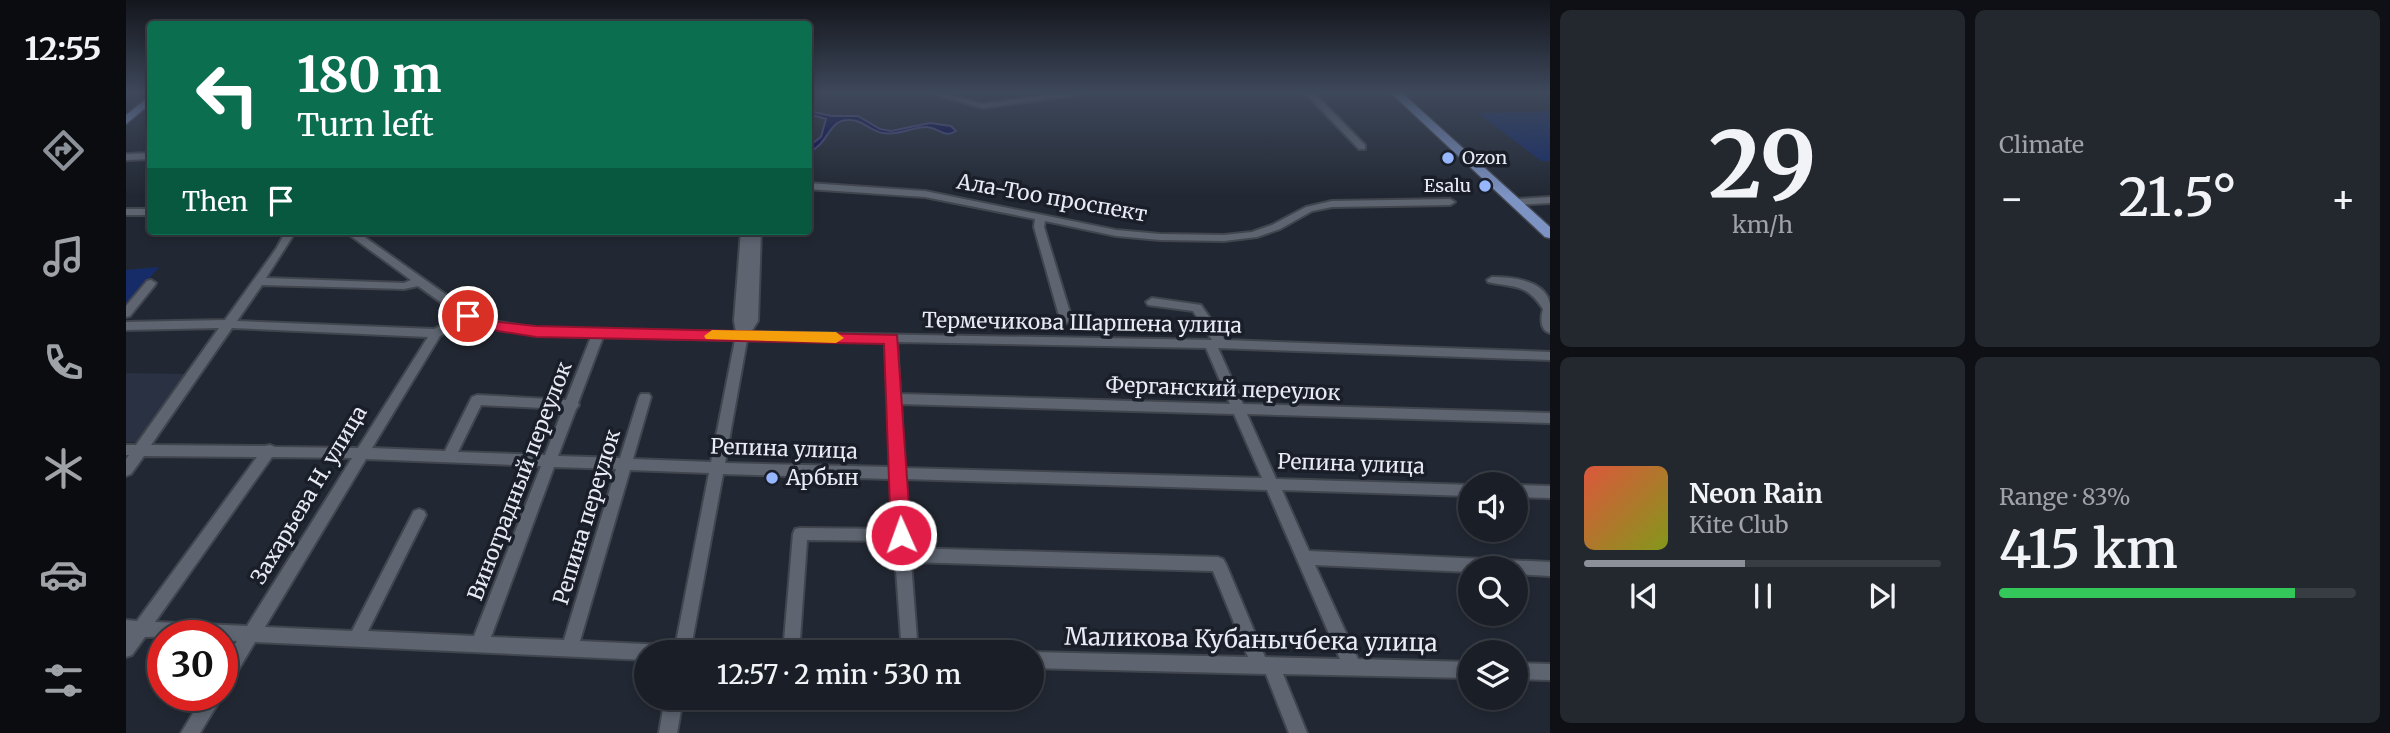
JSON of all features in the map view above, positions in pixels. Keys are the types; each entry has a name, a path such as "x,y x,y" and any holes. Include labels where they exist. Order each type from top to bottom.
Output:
{"main road":[{"path":"1434,127 1550,234"}],"street":[{"path":"1343,127 1362,147"},
{"path":"126,157 147,156"},
{"name":"Ала-Тоо проспект","path":"812,186 925,194 1132,235 1224,238 1267,231 1300,213 1332,204 1450,202"},
{"path":"1516,202 1550,200"},
{"path":"126,212 147,212"},
{"path":"1040,218 1039,227 1066,319"},
{"path":"126,470 133,450 258,281 288,235"},
{"name":"Термечикова Шаршена улица","path":"354,235 468,316 515,330 598,334 1216,344 1550,356"},
{"path":"685,640 742,336 740,321 746,235"},
{"path":"742,336 752,321 756,235"},
{"path":"1492,280 1525,284 1538,291 1549,309 1546,319 1550,329"},
{"path":"258,281 404,286 418,282"},
{"path":"126,313 151,283"},
{"path":"1152,302 1197,308 1216,344 1238,408 1352,666"},
{"path":"126,326 226,324 436,333 468,316"},
{"name":"Захарьева Н. улица","path":"238,655 436,333"},
{"name":"Виноградный переулок","path":"480,643 598,334"},
{"path":"891,339 909,640"},
{"name":"Репина переулок","path":"570,648 645,397"},
{"name":"Ферганский переулок","path":"895,399 1550,418"},
{"path":"449,456 477,400 573,405"},
{"name":"Репина улица","path":"133,450 270,450 718,468 1458,489"},
{"path":"126,649 133,628 270,450"},
{"path":"1528,491 1550,492"},
{"path":"357,638 419,515"},
{"path":"792,640 800,534 901,535"},
{"path":"904,555 1218,564 1298,733"},
{"path":"1306,558 1550,569"},
{"path":"133,628 634,651"},
{"name":"Маликова Кубанычбека улица","path":"1044,660 1458,670"},
{"path":"1528,671 1550,672"},
{"path":"668,733 672,710"},
{"path":"190,733 204,711"}],"shaded area":[{"path":"824,127 833,127 821,144 812,150 812,144 821,137"},
{"path":"869,127 891,131 924,127 889,134"},
{"path":"927,127 952,127 956,131 948,134"},
{"path":"1497,127 1550,127 1550,161 1541,161"},
{"path":"159,267 126,306 126,270"},
{"path":"126,373 185,374 138,442 126,442"}],"slow traffic":[{"path":"712,336 836,338"}],"place":[{"name":"Ozon","path":"1448,158"},
{"name":"Esalu","path":"1485,186"},
{"name":"Арбын","path":"772,478"}],"route":[{"path":"468,316 515,330 536,332 891,339 901,535"}]}
